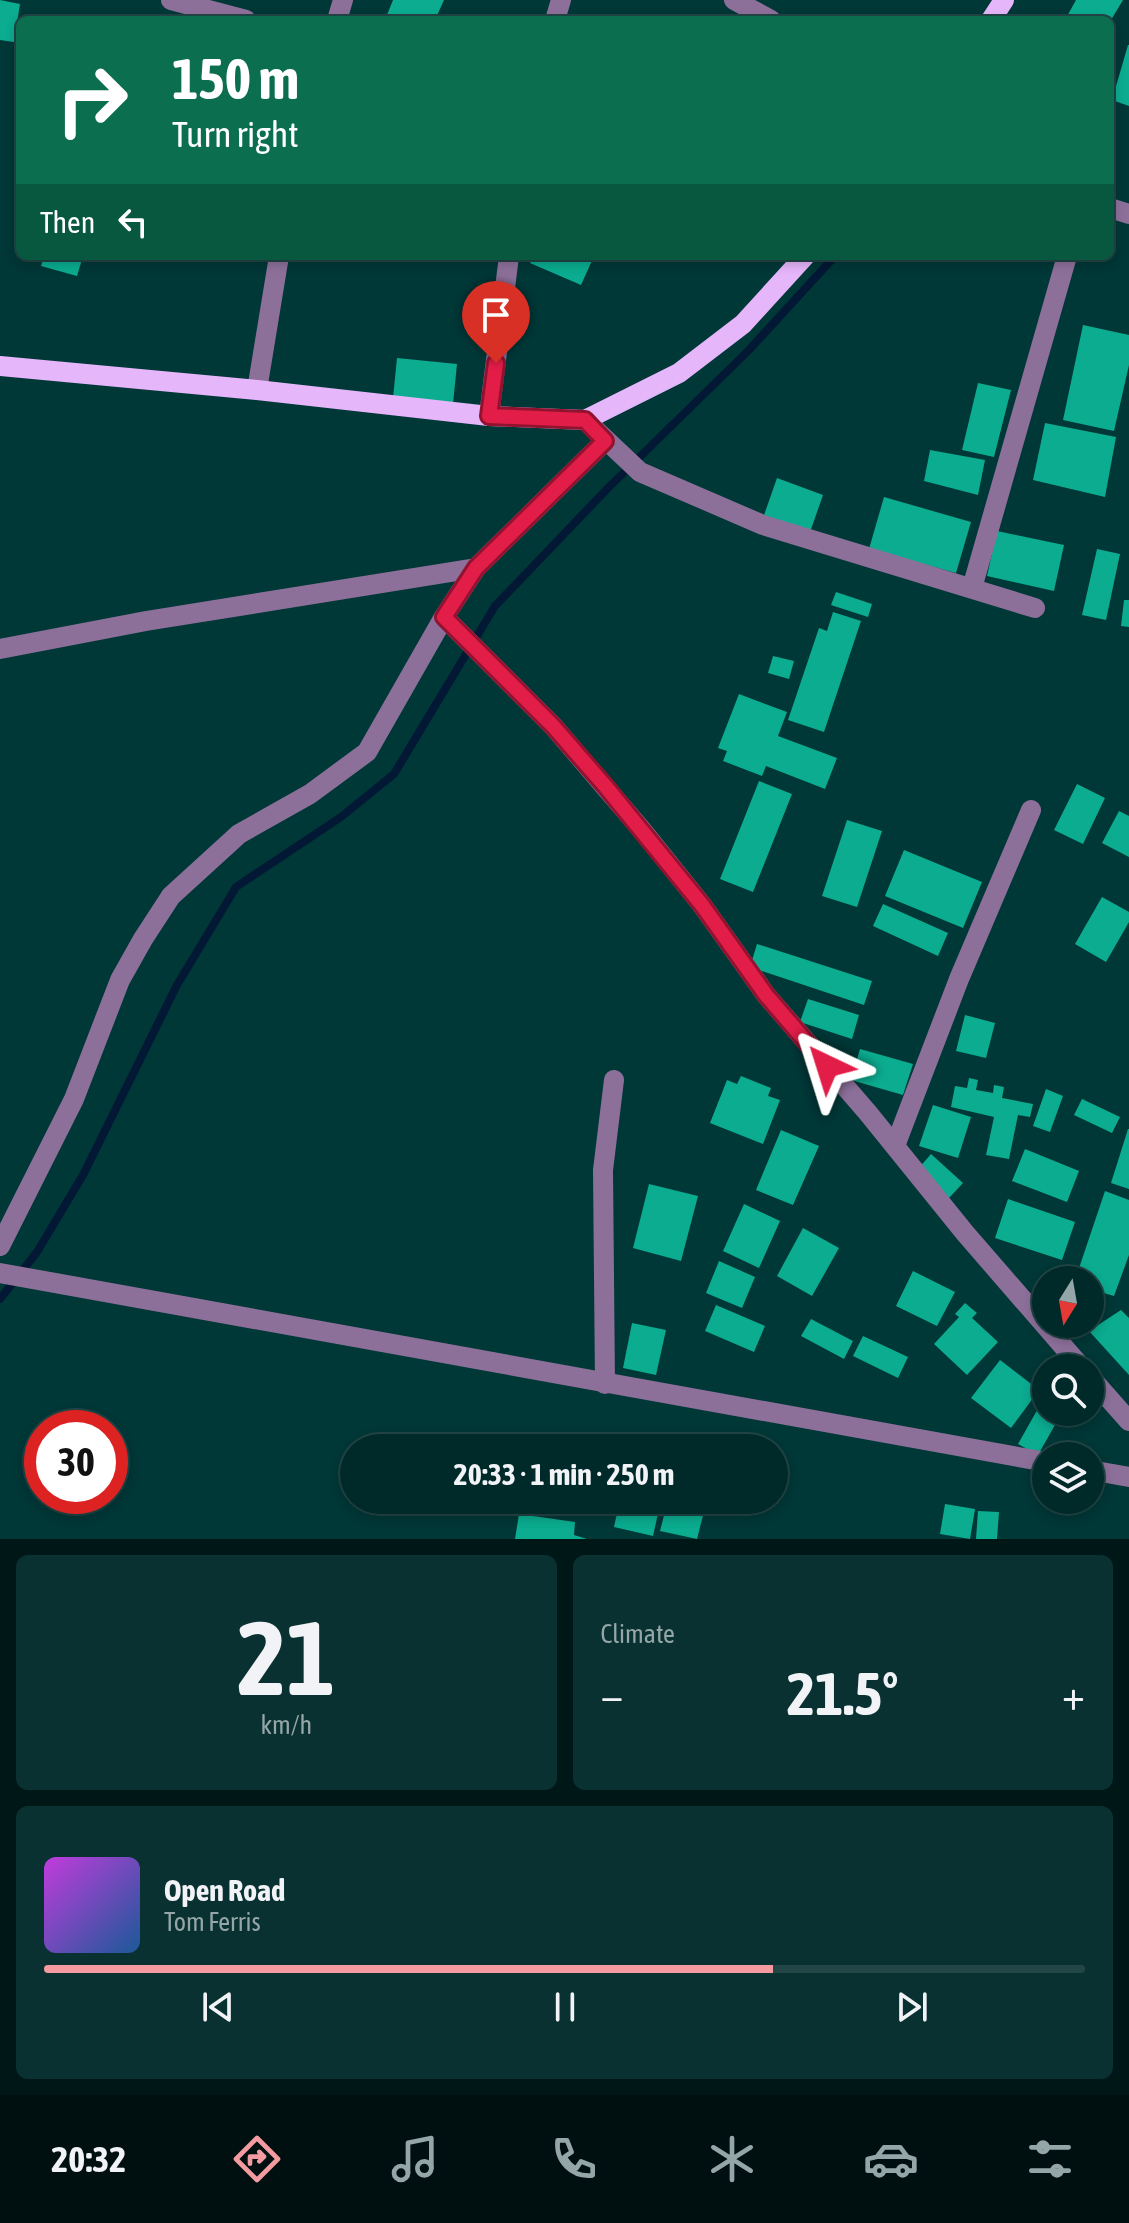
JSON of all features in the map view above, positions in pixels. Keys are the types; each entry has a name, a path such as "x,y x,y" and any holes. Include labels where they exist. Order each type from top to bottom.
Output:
{"main road":[{"path":"0,366 489,416 585,420 679,373 743,324 801,260"}],"street":[{"path":"171,0 231,16"},
{"path":"734,0 764,16"},
{"path":"257,390 278,260"},
{"path":"489,416 508,260"},
{"path":"972,588 1066,260"},
{"path":"585,420 640,472 763,525 1035,608"},
{"path":"0,1246 74,1099 120,980 171,896 239,834 310,794 367,752 450,623 476,568 605,441"},
{"path":"0,649 146,621 476,568"},
{"path":"450,623 553,726 641,829 702,905 766,995 1070,1354"},
{"path":"895,1146 959,979 1031,810"},
{"path":"605,1384 603,1170 614,1080"},
{"path":"0,1273 1032,1460"},
{"path":"1104,1393 1129,1421"},
{"path":"1104,1473 1129,1477"}],"building":[{"path":"0,0 20,4 14,42 0,40"},
{"path":"393,0 444,0 437,16 387,16"},
{"path":"1076,0 1123,0 1113,16 1067,16"},
{"path":"1129,45 1129,106 1114,101"},
{"path":"43,260 82,260 77,276 41,266"},
{"path":"531,260 592,260 581,285 530,263"},
{"path":"1083,325 1129,335 1129,365 1114,431 1063,420"},
{"path":"397,358 457,364 453,404 393,398"},
{"path":"978,383 1011,390 994,457 962,450"},
{"path":"1045,423 1116,437 1105,497 1033,480"},
{"path":"930,450 985,460 978,495 924,481"},
{"path":"777,478 823,495 809,535 763,518"},
{"path":"884,497 971,522 956,573 869,549"},
{"path":"997,531 1064,545 1054,591 987,576"},
{"path":"1097,549 1120,554 1106,620 1082,615"},
{"path":"836,592 872,604 868,617 831,605"},
{"path":"1124,600 1129,600 1129,627 1121,626"},
{"path":"833,612 861,621 824,732 788,720 819,628 827,631"},
{"path":"773,656 794,661 789,679 768,673"},
{"path":"739,694 787,712 778,736 837,758 825,789 766,766 762,776 723,761 727,751 718,748"},
{"path":"759,781 792,794 753,892 720,879"},
{"path":"1077,784 1105,798 1083,844 1054,830"},
{"path":"1119,811 1129,816 1129,857 1102,843"},
{"path":"847,820 882,831 857,907 822,896"},
{"path":"904,850 982,882 963,928 885,896"},
{"path":"1102,897 1129,912 1129,922 1106,962 1075,944"},
{"path":"883,904 948,933 938,956 873,926"},
{"path":"757,944 872,981 864,1005 750,967"},
{"path":"808,999 859,1015 852,1039 800,1022"},
{"path":"965,1015 995,1023 986,1058 956,1051"},
{"path":"860,1049 913,1064 903,1095 851,1080"},
{"path":"741,1076 771,1088 768,1096 780,1100 763,1144 710,1123 727,1080 737,1084"},
{"path":"969,1078 978,1080 976,1090 993,1093 994,1085 1004,1087 1002,1098 1033,1104 1030,1117 1018,1115 1009,1159 986,1155 994,1117 951,1107 955,1086 967,1088"},
{"path":"1046,1089 1063,1096 1050,1132 1033,1126"},
{"path":"1082,1099 1120,1117 1112,1133 1074,1115"},
{"path":"933,1105 971,1117 958,1158 919,1146"},
{"path":"1129,1129 1129,1189 1111,1183"},
{"path":"781,1130 819,1146 793,1205 756,1190"},
{"path":"1025,1149 1079,1171 1067,1202 1012,1181"},
{"path":"931,1154 963,1183 949,1198 918,1169"},
{"path":"649,1184 698,1196 681,1261 633,1248"},
{"path":"1105,1191 1129,1200 1129,1255 1114,1296 1104,1293 1104,1266 1080,1266"},
{"path":"1008,1199 1075,1222 1062,1260 995,1238"},
{"path":"744,1204 780,1221 759,1268 723,1251"},
{"path":"803,1228 839,1248 812,1296 777,1276"},
{"path":"719,1261 755,1277 742,1308 706,1293"},
{"path":"913,1271 955,1292 937,1326 896,1306"},
{"path":"965,1303 977,1313 972,1318 998,1342 967,1375 934,1344 959,1317 955,1314"},
{"path":"716,1305 765,1326 754,1352 705,1331"},
{"path":"1121,1310 1129,1318 1129,1375 1095,1338 1104,1338 1104,1321"},
{"path":"811,1319 853,1341 844,1359 801,1336"},
{"path":"632,1323 666,1330 656,1375 623,1368"},
{"path":"863,1336 908,1357 898,1378 853,1356"},
{"path":"1000,1360 1032,1385 1032,1400 1011,1428 971,1398"},
{"path":"1032,1419 1032,1426 1054,1426 1045,1442 1032,1442 1032,1452 1018,1444"},
{"path":"945,1504 975,1509 970,1539 940,1534"},
{"path":"978,1511 999,1512 997,1539 976,1539"},
{"path":"519,1514 575,1522 574,1535 587,1539 515,1539"},
{"path":"617,1514 658,1514 653,1536 614,1527"},
{"path":"664,1514 703,1514 697,1539 660,1531"}],"waterway":[{"path":"0,1299 37,1252 83,1175 177,985 236,887 341,817 394,774 495,606 609,487 748,351 831,260"}],"route":[{"path":"496,363 489,416 585,420 605,441 476,568 444,617 553,726 606,787 702,905 766,995 827,1066"}]}
